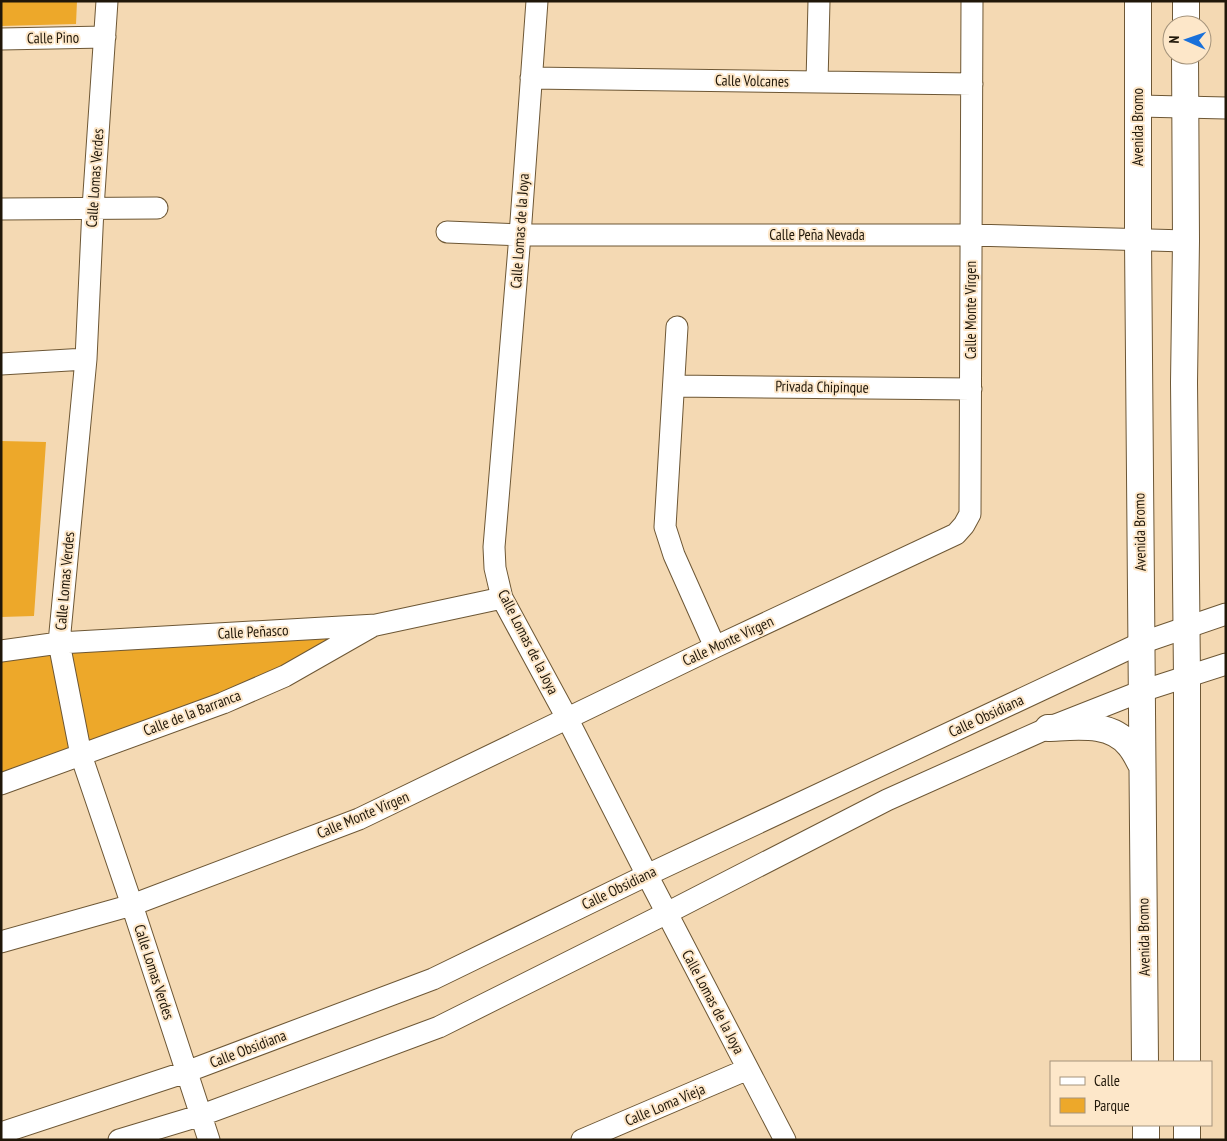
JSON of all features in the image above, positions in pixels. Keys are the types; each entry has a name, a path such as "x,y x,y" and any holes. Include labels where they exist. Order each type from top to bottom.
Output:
{"street":[{"name":"Calle Lomas Verdes","path":"107,1 93,208 86,359 59,643 81,755 209,1140"},
{"name":"Calle Lomas de la Joya","path":"537,1 494,547 495,568 502,598 567,718 785,1140"},
{"path":"817,82 819,1"},
{"name":"Calle Monte Virgen","path":"1,942 132,905 359,819 715,647 956,534 970,514 972,1"},
{"name":"Avenida Bromo","path":"1138,1 1138,240 1145,1061"},
{"path":"1186,1 1186,15"},
{"name":"Calle Pino","path":"1,39 105,37"},
{"path":"1185,65 1186,241 1184,383 1187,676 1187,1061"},
{"name":"Calle Volcanes","path":"531,78 972,84"},
{"path":"1139,106 1226,108"},
{"path":"1,209 157,208"},
{"name":"Calle Peña Nevada","path":"447,232 520,235 972,235 1186,241"},
{"path":"677,327 665,527 674,555 715,647"},
{"path":"1,364 86,359"},
{"name":"Privada Chipinque","path":"674,386 971,389"},
{"name":"Calle Peñasco","path":"1,651 59,643 376,625 502,598"},
{"name":"Calle Obsidiana","path":"1,1134 186,1072 433,979 647,875 1141,643 1226,614"},
{"name":"Calle de la Barranca","path":"1,784 223,703 285,676 376,625"},
{"path":"119,1140 202,1115 439,1027 887,800 1048,728 1142,691 1226,664"},
{"path":"1048,728 1079,727 1106,729 1129,745 1142,766"},
{"name":"Calle Loma Vieja","path":"582,1140 748,1069"},
{"path":"1146,1126 1146,1140"},
{"path":"1187,1126 1187,1140"}],"green space":[{"path":"1,1 77,1 76,24 1,26"},
{"path":"1,441 46,442 34,616 1,617"},
{"path":"352,634 277,676 86,747 67,649"},
{"path":"54,647 76,749 1,777 1,655"}]}
